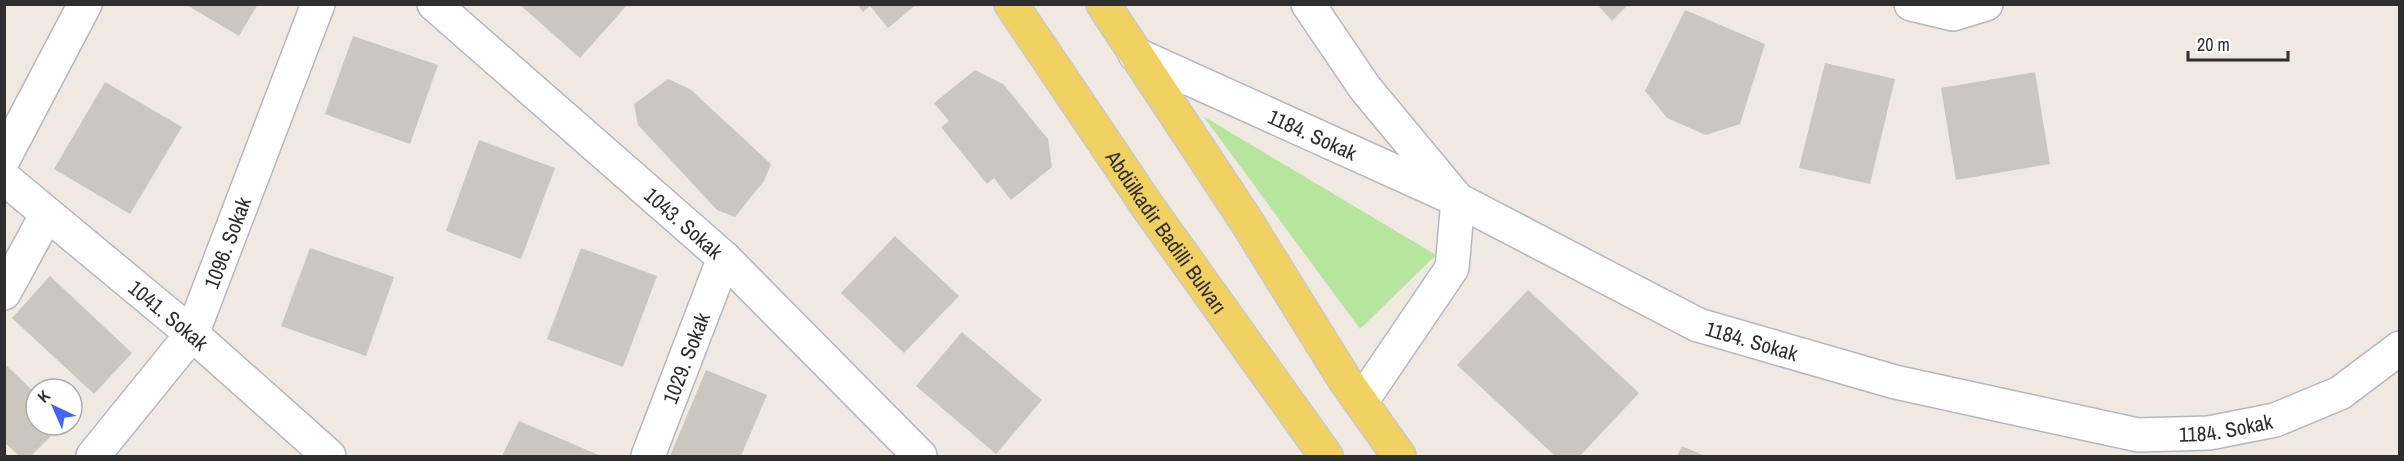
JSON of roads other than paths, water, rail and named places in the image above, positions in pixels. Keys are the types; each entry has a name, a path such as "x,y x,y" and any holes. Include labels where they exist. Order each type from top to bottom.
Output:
{"main road":[{"name":"Abdülkadir Badilli Bulvarı","path":"1011,4 1148,207 1326,456"},
{"path":"1103,4 1361,402 1399,456"}],"street":[{"path":"4,158 85,4"},
{"name":"1096. Sokak","path":"93,456 192,334 318,4"},
{"name":"1043. Sokak","path":"434,4 724,258 920,456"},
{"path":"1308,4 1365,88 1458,200 1452,268 1361,402"},
{"path":"1911,4 1953,14 1986,4"},
{"name":"1184. Sokak","path":"1135,54 1458,200 1698,325 1895,382 2138,435 2209,433 2275,420 2340,393 2400,348"},
{"name":"1041. Sokak","path":"4,178 192,334 329,456"},
{"path":"4,293 47,214"},
{"name":"1029. Sokak","path":"648,456 724,258"}]}
